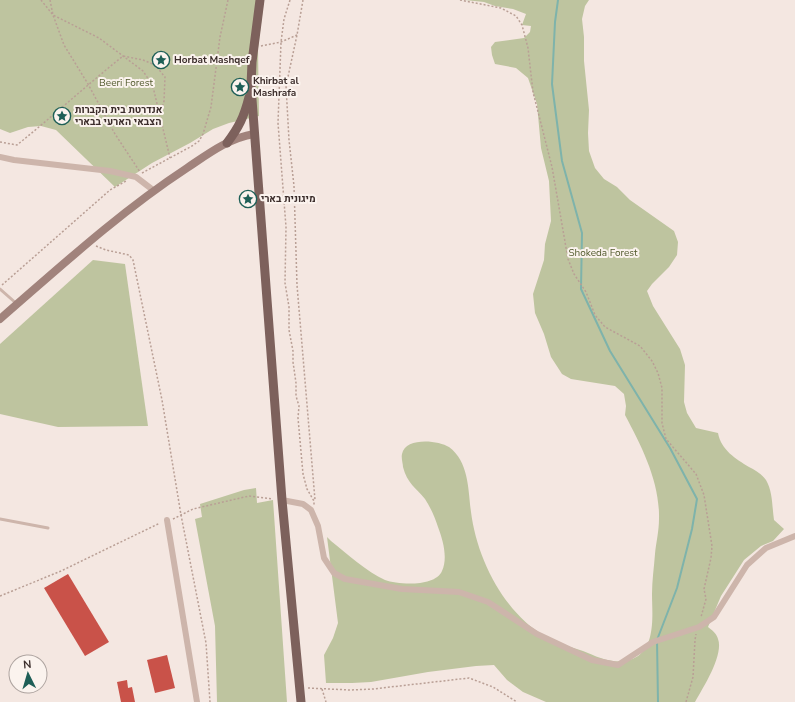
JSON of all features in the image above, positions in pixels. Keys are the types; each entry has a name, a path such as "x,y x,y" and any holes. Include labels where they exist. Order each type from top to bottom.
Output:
{"main road":[{"path":"260,0 253,48 251,86 282,500 301,702"},
{"path":"227,143 238,129 242,121 251,86"},
{"path":"0,319 91,240 153,190 227,143 242,136 254,134"}],"street":[{"path":"0,157 14,160 110,171 136,176 153,190"},
{"path":"282,500 302,504 312,510 316,518 324,558 334,573 345,579 402,589 459,592 488,602 537,634 592,660 618,665 653,642 699,627 714,617 747,565 766,548 795,536"},
{"path":"168,520 198,702"}],"lane":[{"path":"0,289 17,304"},
{"path":"0,519 48,528"}],"path":[{"path":"41,0 52,15 64,44 115,134 142,173 192,146 199,141 203,134 211,107 220,37 228,0"},
{"path":"50,0 52,15"},
{"path":"290,0 284,19 280,42 278,123 286,226 285,283 290,307 289,330 293,351 303,474 307,489 314,501 316,518"},
{"path":"303,0 286,86 289,140 294,186 297,285 316,518"},
{"path":"460,0 501,8 516,16 522,25 528,48 533,92 552,167 568,259 574,274 586,292 595,315 605,326 640,346 652,361 658,373 662,388 662,423 666,439 696,474 704,494 712,546 711,558 704,588 706,599 694,640 693,677 686,702"},
{"path":"52,15 99,38 143,71 151,83 170,158"},
{"path":"253,48 280,42 297,35"},
{"path":"0,142 17,146 56,114 88,84 123,56 144,60 155,65 165,77 164,101 160,115"},
{"path":"0,286 110,190 136,176"},
{"path":"91,240 95,245 106,250 129,254 133,260 162,400 181,515 206,642 210,702"},
{"path":"0,596 61,571 193,509 249,496 282,500"},
{"path":"300,688 350,690 373,689 469,678 493,687 517,702"},
{"path":"322,689 326,702"}],"green space":[{"name":"Beeri Forest","path":"0,0 264,0 258,48 259,116 229,123 213,129 152,163 115,187 56,130 41,126 28,127 10,133 0,129"},
{"name":"Shokeda Forest","path":"465,0 589,0 585,6 582,19 584,61 589,110 589,151 595,168 604,179 617,187 630,200 674,231 678,242 677,255 669,267 647,291 653,306 680,349 685,365 684,402 687,413 696,428 718,433 722,444 730,453 739,461 758,472 766,480 771,495 774,520 784,529 773,541 761,546 744,560 721,596 708,627 717,637 719,646 718,654 712,671 695,702 546,702 523,692 507,680 494,665 428,672 371,682 326,683 324,655 333,638 338,623 327,537 350,557 378,577 391,582 407,584 432,580 438,576 444,566 444,549 436,520 425,499 409,481 403,467 402,454 404,449 415,442 437,443 449,447 456,453 464,468 468,485 474,530 486,566 505,599 517,614 531,627 546,637 564,645 603,659 617,662 631,660 644,651 648,644 652,627 652,594 655,550 659,523 659,505 649,465 625,415 626,406 624,394 615,386 571,379 562,374 551,357 544,334 535,313 533,294 544,260 545,244 551,221 549,181 541,148 537,104 528,78 516,68 495,64 491,47 495,42 524,38 530,32 531,26 522,25 526,14 513,9 495,6 484,2"},
{"path":"93,260 125,264 148,426 58,427 0,414 0,344"},
{"path":"256,488 257,503 273,500 287,702 217,702 215,626 195,519 202,517 200,504 244,490"}],"building":[{"path":"68,574 109,642 85,656 44,588"},
{"path":"167,655 175,688 155,693 147,660"},
{"path":"127,680 128,688 132,687 135,702 121,702 117,682"}],"waterway":[{"path":"558,0 555,22 552,84 562,161 582,233 581,289 610,351 670,448 697,499 692,529 677,588 657,640 658,702"}],"place":[{"name":"Horbat Mashqef","path":"161,60"},
{"name":"Khirbat al Mashrafa","path":"240,87"},
{"name":"אנדרטת בית הקברות הצבאי הארעי בבארי","path":"62,116"},
{"name":"מיגונית בארי","path":"248,199"}]}
